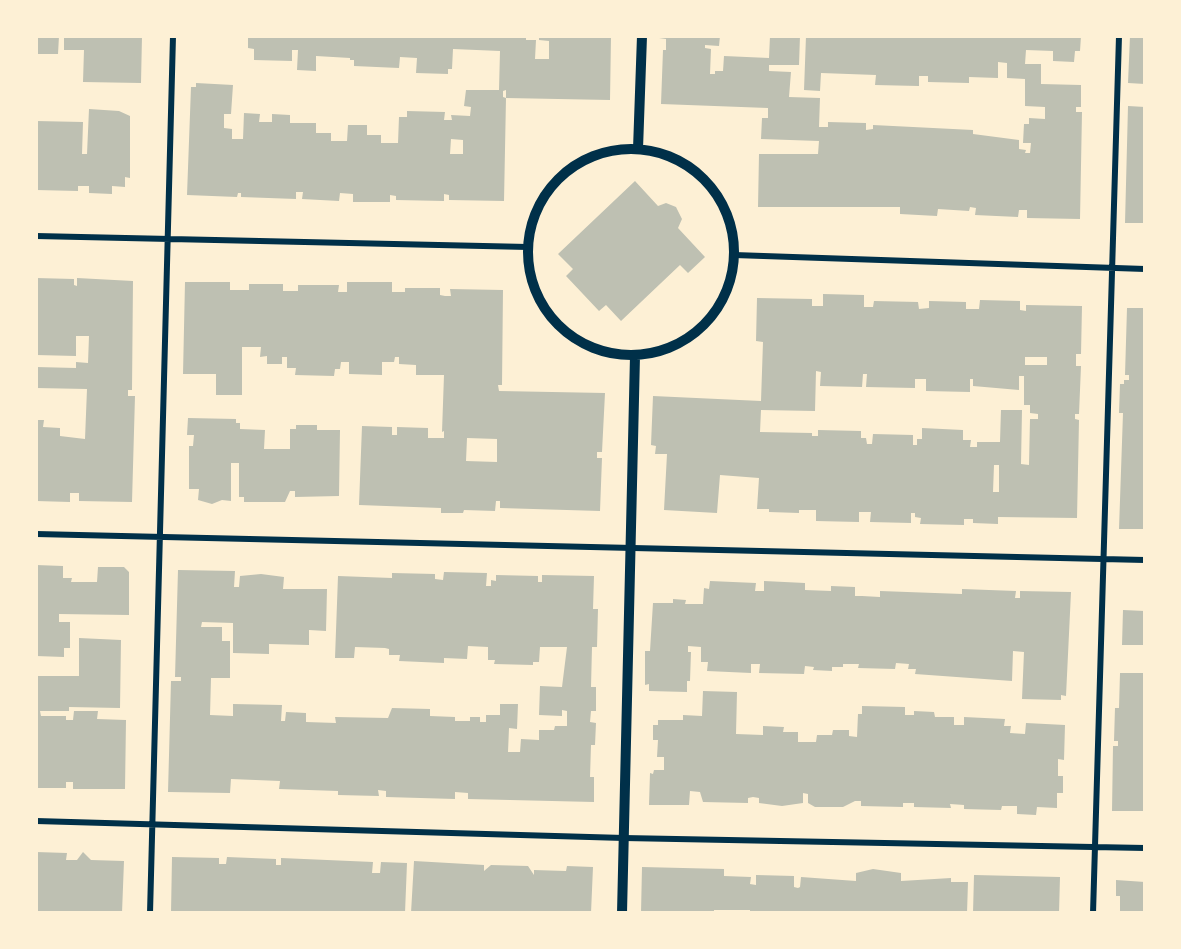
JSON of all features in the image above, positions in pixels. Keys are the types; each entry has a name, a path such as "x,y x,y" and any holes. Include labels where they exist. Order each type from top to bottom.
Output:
{"street":[{"path":"150,913 173,36"},
{"path":"638,149 642,36"},
{"path":"1093,913 1093,848 1105,559 1119,36"},
{"path":"638,149 668,155 691,167 715,191 730,221 735,255 728,287 713,315 689,337 660,351 635,356 596,349 568,334 545,310 531,280 528,247 534,217 548,190 570,168 597,154 638,149"},
{"path":"36,236 528,247"},
{"path":"735,255 1145,269"},
{"path":"622,913 635,356"},
{"path":"36,534 1145,560"},
{"path":"36,821 624,838 1145,848"}],"building":[{"path":"36,36 59,36 58,54 36,54"},
{"path":"64,36 142,36 141,83 83,82 84,50 64,50"},
{"path":"248,36 526,36 526,40 536,40 535,59 549,59 549,41 539,40 539,36 611,36 610,100 506,98 504,201 449,200 449,195 444,194 444,201 396,200 396,196 390,195 390,202 353,202 353,194 340,193 339,201 302,199 303,192 296,192 296,199 241,197 241,193 238,193 237,197 187,195 191,87 196,87 196,83 233,85 231,114 224,114 224,128 232,129 232,139 243,139 244,113 260,114 259,122 272,122 272,114 290,115 290,123 316,123 316,133 331,133 331,141 347,141 348,125 367,125 367,135 381,135 381,143 398,143 399,117 407,117 407,111 445,112 444,120 452,120 451,115 470,116 471,107 464,106 466,90 499,90 500,51 453,49 452,69 448,69 448,74 416,73 417,58 400,57 399,68 354,66 354,60 350,58 316,56 316,71 297,70 298,50 292,50 292,61 254,60 254,49 248,48","holes":["451,139 463,140 463,154 450,154"]},
{"path":"659,36 720,36 719,46 705,45 705,48 711,49 710,74 715,74 715,71 723,71 724,56 769,58 770,36 800,36 799,65 769,65 769,71 791,72 789,97 820,98 819,127 828,127 828,122 866,123 866,130 873,129 873,125 973,130 973,134 1019,140 1019,149 1030,153 1031,143 1023,143 1024,124 1029,124 1029,118 1045,119 1045,107 1025,106 1025,79 1007,78 1007,63 998,62 998,78 969,77 969,83 928,82 928,76 919,76 919,86 875,85 876,75 821,73 820,91 804,90 806,36 1081,36 1080,51 1075,51 1074,62 1053,61 1053,51 1026,50 1025,64 1041,64 1041,84 1081,85 1081,107 1076,107 1076,112 1082,112 1080,219 1027,218 1027,210 1019,210 1018,217 975,215 976,208 970,207 969,211 938,209 937,216 900,214 900,207 758,207 759,154 818,154 819,141 761,139 762,118 768,118 768,108 661,104 663,50 666,50 666,39 659,38"},
{"path":"1130,36 1145,36 1145,84 1128,83"},
{"path":"1128,106 1145,107 1145,223 1125,223"},
{"path":"89,109 119,111 130,116 130,178 125,177 125,187 112,186 112,194 89,193 89,186 78,186 78,191 36,190 36,121 83,122 82,154 87,154"},
{"path":"635,181 658,206 666,203 676,207 682,219 678,228 705,257 688,273 680,265 621,321 606,305 599,311 566,276 573,269 558,254"},
{"path":"36,278 74,279 74,285 77,286 77,278 133,281 132,390 128,390 128,396 135,396 132,502 79,501 79,493 70,493 70,502 36,501 36,420 44,420 43,427 60,428 60,436 85,439 87,389 36,388 36,367 76,368 76,362 88,363 89,336 76,336 76,356 36,355"},
{"path":"185,282 230,282 230,290 249,290 249,284 283,284 283,291 298,291 298,285 339,285 338,292 347,292 347,282 392,282 392,292 405,292 405,288 440,288 440,295 445,296 451,296 450,289 503,290 502,385 498,385 499,391 605,393 602,452 597,452 597,458 602,458 600,511 500,508 500,501 496,501 495,511 464,510 463,513 441,513 441,508 359,505 362,426 392,427 392,435 397,435 397,427 428,428 428,438 444,438 444,431 442,432 444,375 416,375 416,365 399,364 399,357 395,357 394,362 382,362 382,375 349,374 349,362 341,362 340,369 335,369 334,376 295,375 296,368 287,368 287,357 282,357 282,364 267,364 267,356 260,357 261,347 242,347 242,395 216,395 216,374 183,374","holes":["467,438 497,439 497,462 466,461"]},
{"path":"823,294 864,295 864,307 873,307 874,301 918,302 919,309 929,308 929,301 966,302 966,309 979,309 980,300 1020,301 1020,310 1026,311 1026,305 1082,306 1081,354 1076,354 1076,366 1081,366 1079,414 1075,414 1075,419 1079,420 1077,518 998,517 998,524 973,523 973,519 964,519 964,525 920,524 921,518 915,517 915,513 911,513 911,523 870,522 871,512 859,512 859,522 816,521 816,510 799,510 799,513 769,512 769,509 757,509 759,478 720,475 717,513 664,510 667,454 655,454 656,446 651,445 653,396 761,401 763,342 756,341 757,298 812,299 812,306 823,306","holes":["1025,357 1047,357 1047,365 1025,365","816,371 821,372 820,386 862,387 863,374 867,374 866,387 915,388 915,379 926,379 926,391 970,392 970,379 973,379 973,386 1019,390 1019,376 1024,376 1024,405 1030,405 1030,413 1038,414 1038,419 1030,419 1029,465 1021,464 1022,410 1001,410 1000,442 977,442 977,447 970,447 971,440 963,440 963,430 922,428 922,439 917,439 917,445 913,445 913,435 873,434 872,444 867,444 866,438 861,438 861,431 818,430 818,436 812,436 812,433 760,432 761,410 815,411","994,465 999,465 999,492 993,492"]},
{"path":"1127,308 1145,308 1145,529 1119,529 1123,413 1119,413 1120,384 1124,384 1124,380 1129,380 1129,375 1125,375"},
{"path":"188,418 236,419 236,423 240,423 240,429 265,430 264,449 290,449 290,429 296,429 296,425 317,425 317,430 340,430 339,496 295,497 295,491 290,491 285,502 244,502 244,497 239,497 239,463 231,463 231,501 222,500 212,504 198,500 199,489 189,489 189,446 193,446 194,435 187,435"},
{"path":"36,565 63,566 63,578 72,578 71,582 97,582 98,567 124,567 129,572 129,615 59,614 59,622 70,622 70,648 64,648 64,657 36,656"},
{"path":"178,570 235,571 234,587 239,587 240,576 261,574 284,577 283,589 327,589 326,631 309,630 309,645 269,644 269,654 233,653 233,623 202,622 201,627 222,627 222,641 230,641 230,678 211,678 210,715 233,716 233,704 282,705 281,721 285,721 286,712 306,713 306,722 336,723 335,717 388,718 392,708 430,709 430,716 455,717 455,721 470,721 470,717 480,717 480,722 486,722 486,715 500,715 500,704 518,704 517,729 509,728 508,752 520,752 521,739 539,740 539,730 554,730 555,726 567,726 567,711 562,710 562,716 539,715 540,686 562,687 567,647 540,647 539,662 533,662 533,665 494,664 495,660 488,660 488,647 468,646 467,659 444,658 444,663 399,661 400,655 389,655 389,649 385,648 355,647 354,658 335,658 338,576 392,578 392,573 435,574 435,579 443,580 444,572 487,573 486,586 491,586 491,580 496,581 496,575 538,576 538,582 542,582 542,575 594,576 593,609 598,609 597,647 592,647 591,687 596,687 596,711 591,711 590,722 596,723 595,745 591,745 590,777 594,777 594,802 468,799 468,793 455,792 455,799 386,797 386,791 378,790 379,796 338,795 338,791 279,789 280,781 231,779 230,793 168,792 171,681 181,681 181,677 175,677"},
{"path":"710,581 756,583 755,591 764,591 764,581 805,583 805,590 831,591 831,586 855,587 855,596 880,597 880,591 962,594 962,589 1016,591 1015,598 1020,598 1020,591 1071,592 1066,696 1061,695 1061,700 1022,699 1024,652 1013,651 1012,681 915,674 916,669 908,669 909,664 896,663 895,669 858,668 859,664 843,664 843,667 832,667 832,671 813,670 814,667 805,666 804,674 759,673 760,664 751,664 751,673 707,671 708,662 701,662 701,647 688,646 688,652 691,652 690,681 687,681 687,692 649,691 649,684 645,685 645,651 650,651 653,603 673,603 673,599 686,600 685,604 703,604 704,588 709,589"},
{"path":"1123,610 1145,611 1145,645 1122,645"},
{"path":"79,638 121,640 120,708 69,707 69,711 40,711 41,716 66,716 66,720 73,720 74,711 98,711 97,719 126,720 125,789 73,789 73,782 66,782 66,788 36,788 36,676 79,676"},
{"path":"1120,673 1145,673 1145,811 1112,811 1113,746 1118,746 1118,741 1114,741 1115,708 1119,708"},
{"path":"703,691 737,692 736,734 763,735 763,726 784,727 783,732 798,732 798,742 816,742 817,735 832,735 833,730 849,730 849,736 857,737 858,714 862,714 862,706 905,707 905,715 914,715 914,711 934,712 935,717 954,717 954,725 964,725 964,717 1005,719 1004,726 1011,726 1010,733 1025,734 1026,723 1065,725 1064,760 1058,759 1058,776 1063,776 1063,793 1057,793 1057,808 1037,807 1036,815 1017,814 1017,806 1002,806 1001,810 964,809 964,805 950,804 951,808 914,807 914,803 903,803 903,807 861,806 861,801 855,801 843,807 815,807 808,803 808,794 803,793 803,803 782,806 759,803 759,798 753,797 748,798 748,803 703,802 700,792 690,791 689,805 649,805 650,773 653,774 654,770 664,770 664,757 657,757 658,740 653,740 653,725 658,725 658,720 683,720 683,715 702,716"},
{"path":"36,852 67,853 66,860 77,860 83,852 91,860 124,861 122,913 36,913"},
{"path":"172,857 219,858 219,864 226,864 227,857 276,859 276,865 281,865 281,858 373,862 372,873 380,873 381,862 407,863 405,913 171,913"},
{"path":"414,861 484,865 484,871 491,865 528,866 534,875 534,870 566,871 567,866 593,867 591,913 411,913"},
{"path":"642,867 724,869 724,876 751,877 750,884 756,885 756,875 794,876 794,887 798,888 801,877 856,881 856,873 873,869 901,873 901,881 951,878 951,882 968,882 967,913 750,913 750,910 714,910 714,913 641,913"},
{"path":"974,875 1060,877 1059,913 973,913"},
{"path":"1116,880 1145,882 1145,913 1120,913 1120,896 1116,896"}]}
